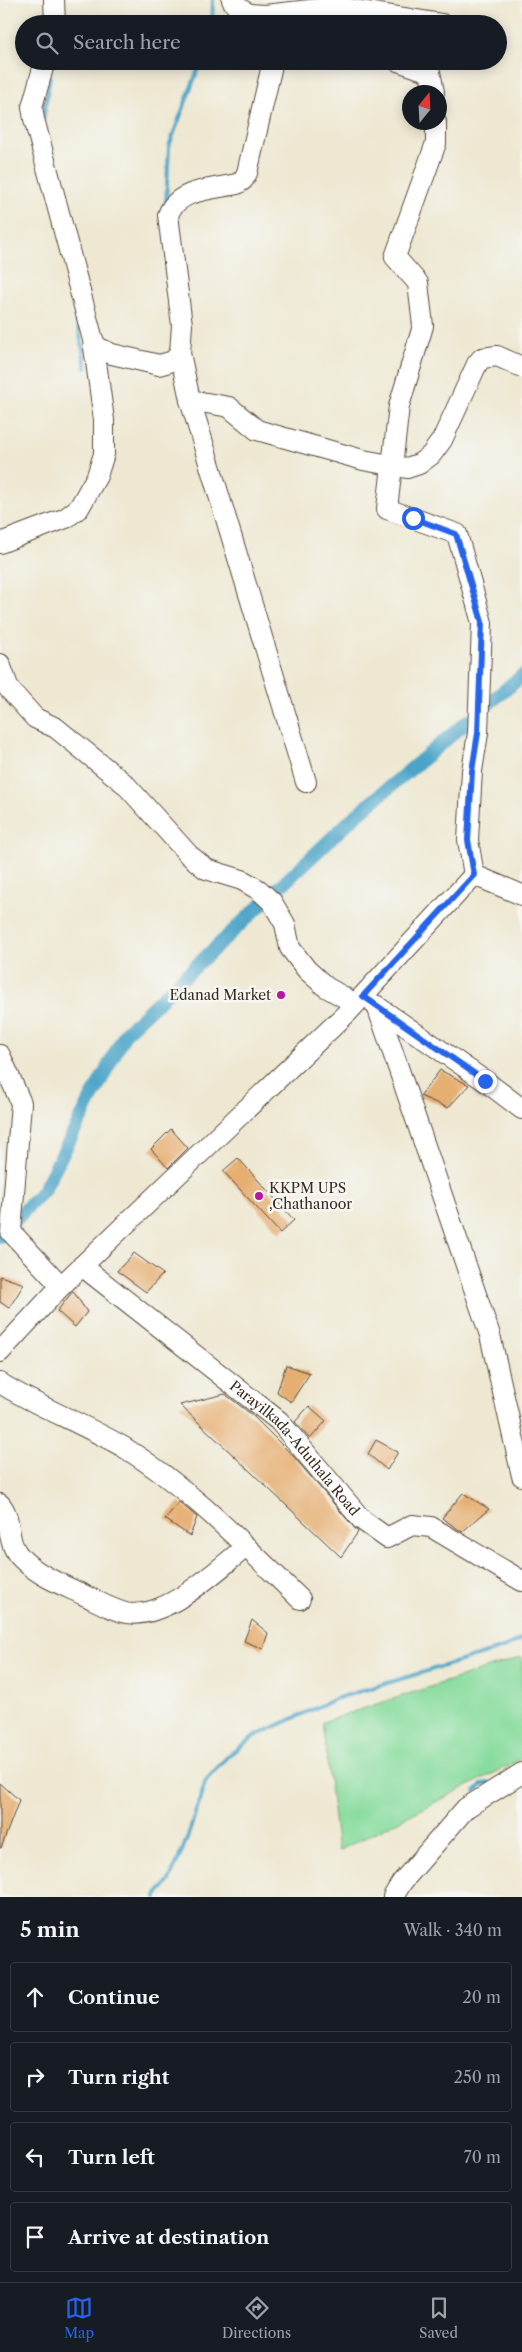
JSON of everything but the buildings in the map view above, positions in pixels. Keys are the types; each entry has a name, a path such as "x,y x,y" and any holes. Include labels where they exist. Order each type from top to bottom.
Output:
{"street":[{"path":"54,0 55,15"},
{"path":"232,0 236,6 249,14 258,15"},
{"path":"296,15 337,6 371,15"},
{"path":"0,543 66,518 79,508 97,476 104,454 104,420 93,340 34,119 32,106 42,70"},
{"path":"271,70 248,173 237,184 187,194 176,200 168,215 182,325 180,353 190,400 306,782"},
{"path":"424,70 430,72 433,85"},
{"path":"436,130 436,143 395,257 418,283 423,326 399,406 387,509 456,534 482,622 478,733 472,771 468,840 474,875"},
{"path":"93,340 97,347 112,354 159,365 173,361 180,353"},
{"path":"190,400 229,407 257,430 393,467 407,468 419,464 431,455 446,432 476,364 482,358 497,356 522,366"},
{"path":"0,664 9,689 35,718 56,728 125,784 189,855 206,869 242,880 266,896 285,924 290,948 307,970 326,987 347,999 364,1003 522,1110"},
{"path":"474,875 522,894"},
{"path":"0,1352 61,1286 255,1102 364,1003 474,875"},
{"path":"364,1003 490,1335 522,1476"},
{"path":"0,1055 21,1103 6,1216 11,1232 61,1286"},
{"name":"Parayilkada-Aduthala Road","path":"82,1266 279,1421 362,1520 387,1538 412,1525 431,1528 522,1580"},
{"path":"0,1383 69,1418 146,1463 199,1501 300,1599"},
{"path":"0,1504 7,1517 12,1548 22,1559 45,1576 125,1613 142,1614 156,1611 181,1597 246,1547"},
{"path":"393,1897 402,1882 466,1808 522,1773"}],"green space":[{"path":"522,1657 522,1759 338,1851 322,1722"}],"waterway":[{"path":"212,15 213,0"},
{"path":"166,204 169,146 198,70"},
{"path":"43,120 50,77"},
{"path":"76,313 86,368"},
{"path":"488,704 522,676"},
{"path":"0,1236 43,1191 126,1032 354,817 468,721"},
{"path":"156,1897 169,1881 187,1839 206,1780 228,1756 253,1737 335,1699 503,1648 522,1639"},
{"path":"475,1791 483,1784 489,1783"}],"place":[{"name":"Edanad Market","path":"281,995"},
{"name":"KKPM UPS ,Chathanoor","path":"259,1196"}],"route":[{"path":"413,518 456,534 482,622 478,733 472,771 468,840 474,875 363,996 485,1081"}]}
